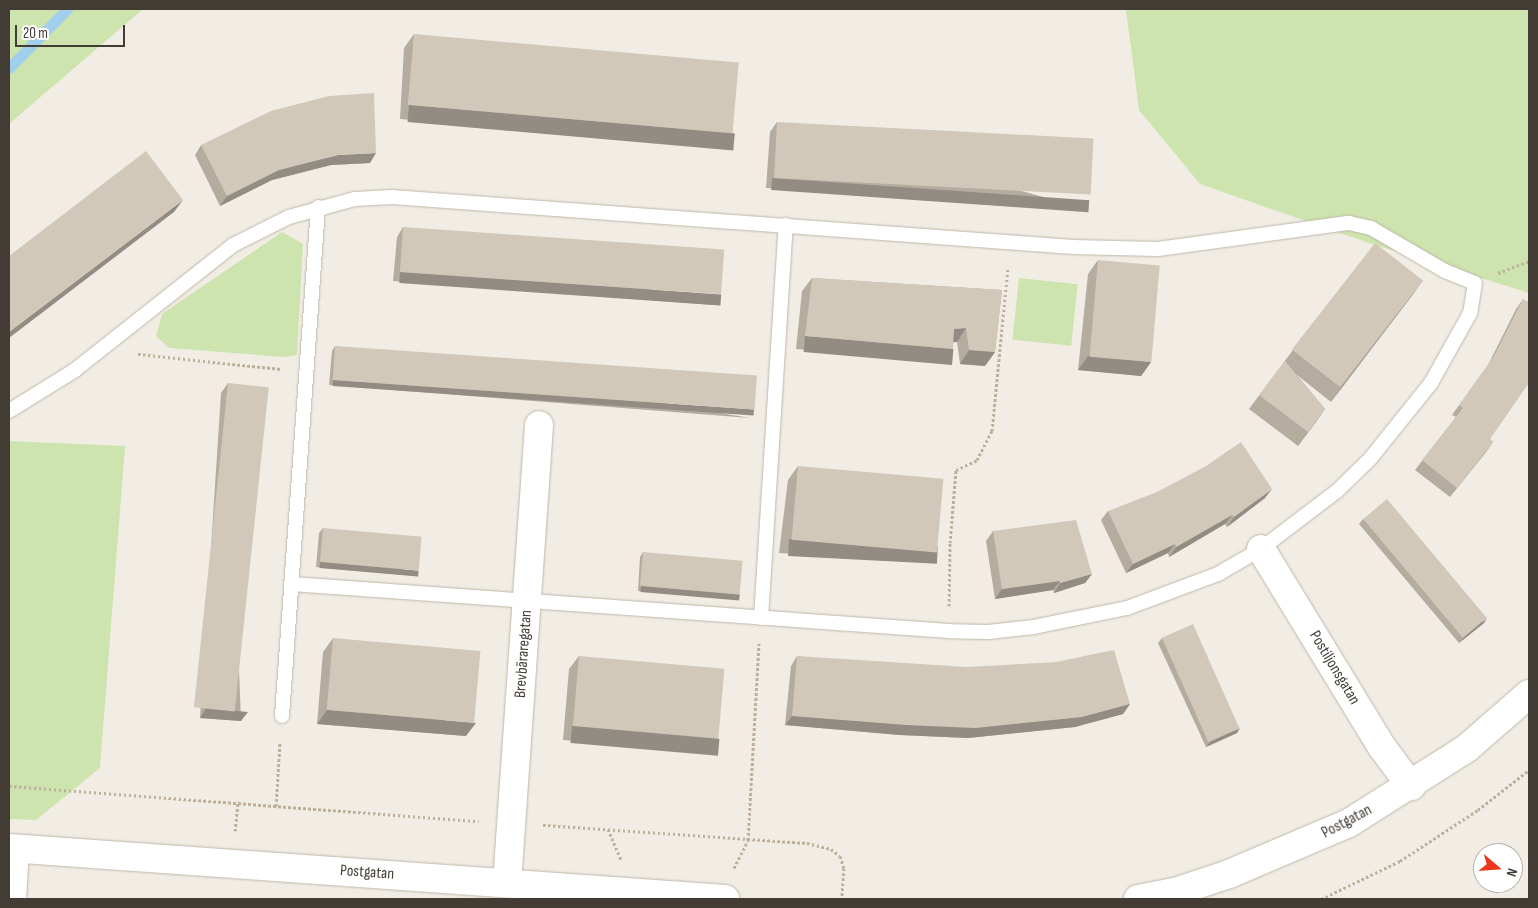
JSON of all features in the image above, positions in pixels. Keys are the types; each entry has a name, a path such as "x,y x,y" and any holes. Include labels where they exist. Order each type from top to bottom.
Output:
{"street":[{"name":"Brevbäraregatan","path":"507,883 539,425"},
{"name":"Postiljonsgatan","path":"1261,549 1382,747 1411,786"},
{"name":"Postgatan","path":"1138,899 1175,892 1294,848 1349,823 1411,786 1467,748 1529,694"},
{"name":"Postgatan","path":"12,849 725,899"},
{"path":"12,849 12,899"}],"lane":[{"path":"9,411 74,370 233,246 275,223 318,207 355,199 392,197 1074,248 1158,248 1349,223 1370,228 1444,271 1475,283 1470,313 1452,350 1401,424 1337,491 1261,549 1218,574 1127,608 1034,627 988,632 949,631 292,584"},
{"path":"282,716 309,372 318,207"},
{"path":"761,618 786,225"}],"path":[{"path":"949,631 950,543 956,470 977,460 992,431 1010,242"},
{"path":"1475,283 1529,261"},
{"path":"100,350 309,372"},
{"path":"732,870 748,840 761,618"},
{"path":"276,806 282,716"},
{"path":"1321,899 1400,861 1478,810 1529,770"},
{"path":"9,786 807,843 831,849 840,856 844,868 842,899"},
{"path":"608,829 626,868"}],"green space":[{"path":"9,9 143,9 9,124"},
{"path":"1126,9 1529,9 1529,293 1366,242 1200,184 1139,110"},
{"path":"282,232 303,244 297,355 284,357 169,348 156,336 162,314"},
{"path":"1019,278 1078,284 1071,346 1013,340"},
{"path":"9,441 125,446 100,768 36,820 9,819"}],"building":[{"path":"414,34 739,62 733,133 408,105"},
{"path":"374,93 376,153 338,155 279,170 227,196 201,145 271,111 329,96"},
{"path":"777,122 1094,139 1091,195 774,178"},
{"path":"146,151 183,200 9,332 9,256"},
{"path":"403,227 724,249 721,294 400,272"},
{"path":"1375,243 1423,281 1340,387 1292,349"},
{"path":"1098,260 1160,265 1151,362 1090,357"},
{"path":"812,278 1002,290 995,352 969,350 966,328 954,329 953,349 805,336"},
{"path":"1523,299 1529,302 1529,383 1490,439 1493,442 1457,488 1422,460 1463,408 1459,405 1494,356"},
{"path":"335,346 757,376 755,409 333,380"},
{"path":"1285,361 1325,409 1308,432 1259,395"},
{"path":"228,383 269,387 235,711 194,707"},
{"path":"1241,442 1272,489 1234,517 1232,515 1176,547 1175,544 1133,564 1108,511 1157,492 1206,466"},
{"path":"798,466 943,479 937,552 792,540"},
{"path":"1387,499 1487,618 1463,638 1363,519"},
{"path":"1076,520 1092,574 1060,583 1060,581 1002,589 993,531"},
{"path":"323,528 422,537 419,570 320,562"},
{"path":"643,552 743,561 740,595 640,586"},
{"path":"1193,624 1239,728 1208,742 1162,638"},
{"path":"333,638 480,651 474,723 327,710"},
{"path":"1114,650 1130,704 1082,717 975,728 906,725 792,716 797,656 967,667 1056,662"},
{"path":"579,656 724,669 718,738 573,726"}],"waterway":[{"path":"9,68 67,9"}]}
